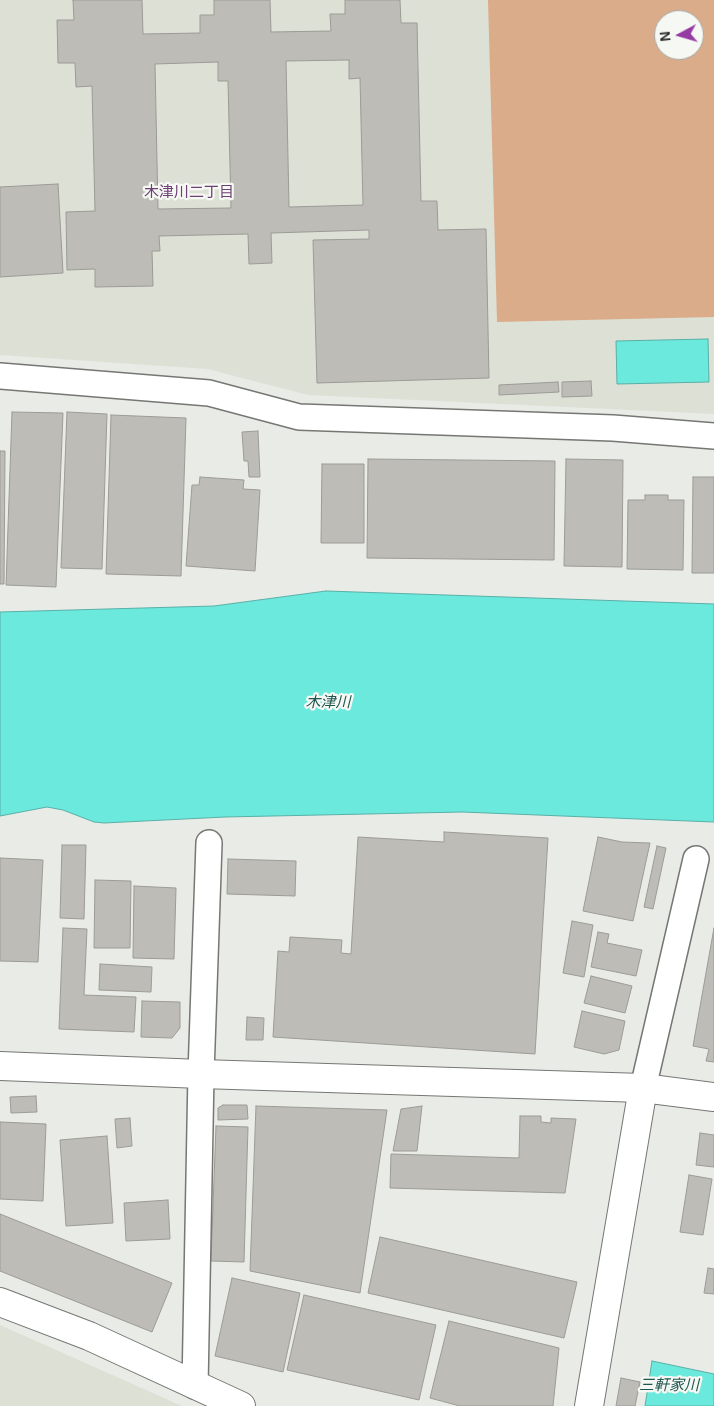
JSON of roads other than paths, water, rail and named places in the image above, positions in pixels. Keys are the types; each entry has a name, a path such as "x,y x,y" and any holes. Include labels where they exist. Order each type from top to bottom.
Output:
{"street":[{"path":"0,376 209,392 299,418 613,428 714,436"},
{"path":"195,1386 200,1074 209,843"},
{"path":"589,1406 643,1088 696,858"},
{"path":"0,1066 643,1088 714,1097"},
{"path":"0,1302 89,1336 241,1406"}],"water":[{"path":"708,339 709,382 617,384 616,341"},
{"name":"木津川","path":"326,591 714,604 714,822 462,812 225,817 104,823 94,822 63,810 47,807 0,816 0,612 214,606"},
{"name":"三軒家川","path":"652,1361 714,1374 714,1406 645,1406"}],"district":[{"name":"木津川二丁目","path":"189,193"}]}
